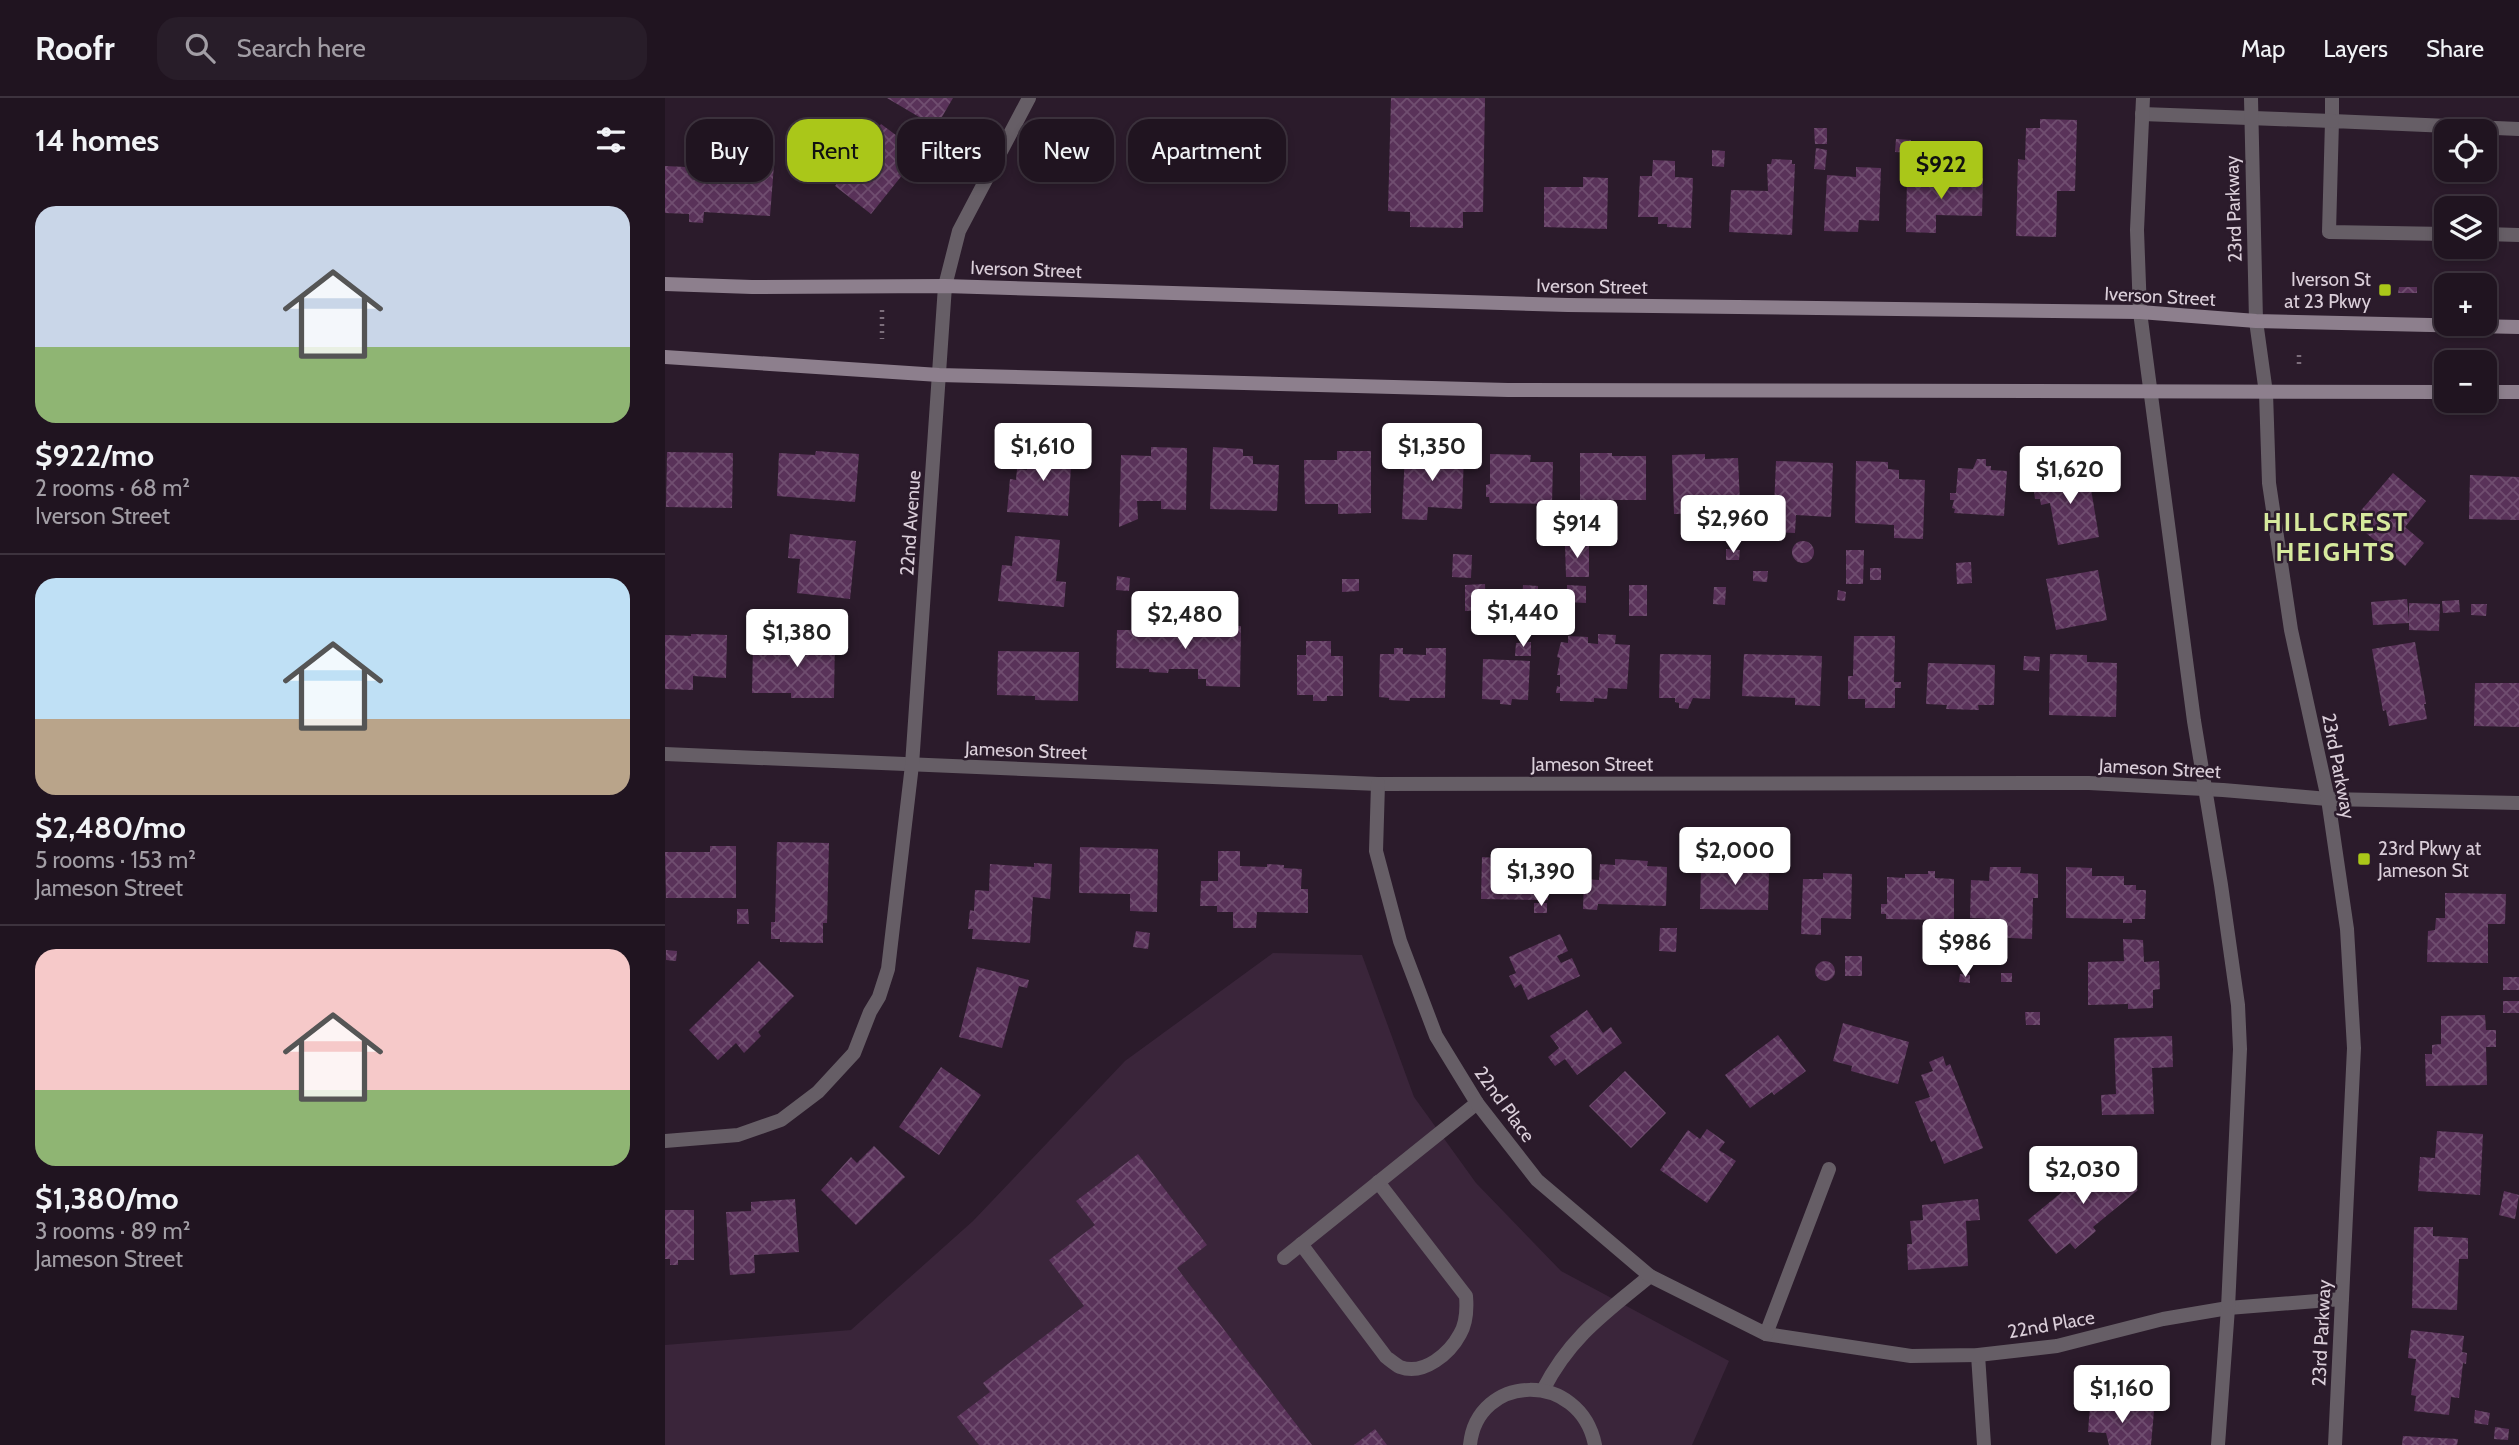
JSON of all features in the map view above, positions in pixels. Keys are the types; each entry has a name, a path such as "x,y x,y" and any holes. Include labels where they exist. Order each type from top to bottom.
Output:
{"main road":[{"name":"Iverson Street","path":"665,284 752,287 945,286 1568,305 2140,312 2256,321 2519,327"},
{"path":"665,357 939,375 1508,390 2434,393"},
{"path":"2497,392 2519,392"}],"street":[{"name":"22nd Avenue","path":"665,1141 738,1135 781,1120 818,1091 854,1054 870,1012 879,997 888,969 912,765 945,286 959,231 1029,98"},
{"path":"2143,98 2137,230 2140,312 2194,721 2238,1005 2240,1049 2228,1308 2218,1445"},
{"name":"23rd Parkway","path":"2251,98 2256,321 2266,393 2269,483 2291,630 2328,799 2347,929 2354,1048 2335,1445"},
{"path":"2332,98 2329,232 2434,234"},
{"path":"2142,114 2519,129"},
{"path":"2497,234 2519,235"},
{"name":"Jameson Street","path":"665,754 1378,784 2089,783 2328,799 2519,803"},
{"name":"22nd Place","path":"1378,784 1376,851 1401,941 1436,1036 1477,1104 1537,1180 1650,1276 1766,1334 1911,1356 1977,1355 2057,1346 2163,1320 2228,1308 2342,1299"},
{"path":"1284,1258 1477,1104"},
{"path":"1766,1334 1829,1169"},
{"path":"1301,1244 1386,1357 1401,1367 1415,1368 1430,1365 1444,1355 1461,1334 1467,1309 1466,1296 1378,1182"},
{"path":"1543,1390 1556,1365 1583,1331 1650,1276"},
{"path":"1977,1355 1984,1445"},
{"path":"1470,1445 1476,1423 1497,1399 1511,1392 1543,1390 1558,1395 1577,1409 1591,1428 1595,1445"}],"path":[{"path":"882,302 882,339"},
{"path":"2299,355 2299,368"}],"shaded area":[{"path":"1273,953 1362,955 1414,1097 1476,1183 1561,1271 1729,1361 1692,1445 665,1445 665,1345 851,1330 973,1221 1125,1061"}],"building":[{"path":"887,98 953,98 941,119 922,119"},
{"path":"1391,98 1485,98 1483,212 1463,212 1463,228 1410,227 1410,212 1388,211"},
{"path":"2040,119 2077,120 2075,191 2057,191 2056,237 2016,236 2018,159 2025,160 2026,128 2040,128"},
{"path":"883,125 897,136 897,182 871,214 835,186 838,182 883,182"},
{"path":"1814,128 1827,128 1827,144 1815,144"},
{"path":"1896,139 1911,140 1910,153 1895,152"},
{"path":"1816,148 1827,150 1825,170 1814,169"},
{"path":"1712,150 1725,151 1724,167 1712,166"},
{"path":"1772,159 1792,160 1792,164 1795,164 1792,235 1729,232 1731,190 1768,191 1767,164 1771,164"},
{"path":"1653,160 1675,161 1675,177 1693,178 1691,228 1658,224 1658,217 1638,217 1640,176 1652,176"},
{"path":"665,166 686,167 686,182 773,182 770,216 704,212 703,223 689,222 689,214 665,213"},
{"path":"1856,167 1881,168 1879,221 1859,220 1858,232 1824,231 1827,175 1856,177"},
{"path":"1583,177 1608,178 1607,229 1544,227 1544,187 1583,187"},
{"path":"1907,177 1983,178 1982,216 1936,215 1936,233 1906,232"},
{"path":"2399,287 2417,287 2417,293 2398,293"},
{"path":"1028,446 1072,449 1068,516 1007,512 1010,479 1016,480 1017,469 1027,470"},
{"path":"1151,447 1187,448 1186,510 1161,509 1161,501 1137,501 1138,519 1119,527 1121,455 1151,456"},
{"path":"1213,447 1243,449 1243,456 1253,456 1253,464 1279,465 1277,511 1210,509"},
{"path":"816,451 859,454 855,502 777,496 779,453 815,455"},
{"path":"1337,451 1371,451 1371,513 1338,514 1338,504 1305,504 1304,460 1337,460"},
{"path":"667,452 733,453 732,508 666,507"},
{"path":"1405,452 1464,455 1462,509 1428,507 1427,520 1402,519"},
{"path":"1580,453 1646,456 1646,500 1602,500 1602,511 1580,512"},
{"path":"1490,454 1531,455 1530,462 1553,462 1552,504 1490,503 1489,497 1486,497 1486,485 1490,484"},
{"path":"1705,454 1705,459 1738,458 1740,503 1693,504 1693,514 1674,514 1672,455"},
{"path":"1977,459 1986,459 1986,466 1991,466 1991,470 2007,471 2004,516 1954,513 1954,500 1950,500 1950,493 1956,493 1958,468 1973,469"},
{"path":"1776,461 1833,463 1831,517 1796,515 1795,533 1773,532"},
{"path":"1856,461 1888,462 1888,469 1899,470 1899,479 1925,480 1923,539 1894,538 1894,525 1855,523"},
{"path":"2088,471 2099,537 2058,545 2050,503 2041,505 2040,499 2035,499 2037,480"},
{"path":"2393,473 2426,501 2405,527 2424,543 2405,566 2352,521"},
{"path":"2470,475 2519,477 2519,520 2469,519"},
{"path":"790,534 856,541 850,599 797,593 800,559 788,558"},
{"path":"1015,536 1060,540 1056,581 1066,582 1064,607 998,601 1002,565 1012,566"},
{"path":"1803,541 1813,548 1814,552 1807,562 1803,563 1793,556 1792,552 1799,542"},
{"path":"1565,544 1589,544 1589,577 1566,577"},
{"path":"1726,549 1740,550 1739,560 1726,560"},
{"path":"1846,550 1864,550 1863,584 1846,584"},
{"path":"1453,554 1472,555 1471,578 1452,577"},
{"path":"1971,562 1972,583 1957,584 1956,563"},
{"path":"1870,568 1881,568 1881,580 1870,580"},
{"path":"2098,570 2107,620 2056,630 2046,579"},
{"path":"1753,571 1768,571 1767,582 1753,581"},
{"path":"1117,576 1130,578 1129,591 1116,590"},
{"path":"1342,579 1359,579 1359,591 1342,592"},
{"path":"1485,584 1486,610 1465,611 1465,585"},
{"path":"1523,585 1538,586 1538,603 1522,602"},
{"path":"1567,585 1586,586 1586,603 1567,602"},
{"path":"1629,585 1647,585 1647,616 1629,616"},
{"path":"1714,587 1726,587 1725,605 1713,604"},
{"path":"1838,590 1846,592 1845,601 1837,600"},
{"path":"2407,599 2409,619 2409,603 2440,604 2439,631 2409,630 2409,623 2373,625 2371,602"},
{"path":"2459,600 2460,612 2443,613 2442,601"},
{"path":"2471,604 2487,604 2486,616 2471,615"},
{"path":"1187,619 1200,619 1200,625 1241,626 1240,687 1206,686 1206,679 1198,679 1198,669 1169,669 1168,673 1149,672 1149,669 1116,668 1117,630 1152,630 1152,634 1170,634 1170,623 1187,624"},
{"path":"1598,634 1616,635 1615,644 1630,645 1627,689 1608,688 1607,699 1594,698 1594,702 1560,701 1560,693 1556,693 1557,686 1560,687 1560,675 1557,675 1560,658 1557,657 1561,642 1568,643 1568,636 1588,637 1588,643 1598,644"},
{"path":"665,635 727,635 726,678 693,676 693,690 665,689"},
{"path":"809,635 835,635 834,698 791,698 791,693 752,693 753,647 808,648"},
{"path":"1854,636 1895,636 1894,682 1901,682 1901,688 1895,688 1895,708 1865,708 1865,699 1848,699 1848,676 1853,676"},
{"path":"1306,641 1331,641 1331,656 1343,656 1343,696 1327,696 1327,701 1313,701 1313,695 1297,695 1297,655 1306,655"},
{"path":"1531,642 1531,656 1515,656 1516,643"},
{"path":"2415,642 2427,719 2389,726 2386,710 2383,711 2372,649"},
{"path":"1394,648 1403,648 1403,654 1426,655 1426,648 1446,648 1445,698 1410,698 1410,701 1379,697 1380,654 1394,654"},
{"path":"998,651 1079,652 1078,701 1035,700 1035,696 997,695"},
{"path":"1660,654 1711,655 1710,699 1693,698 1688,709 1679,708 1675,698 1659,698"},
{"path":"1744,654 1822,656 1820,706 1795,705 1795,698 1742,696"},
{"path":"2050,654 2087,655 2087,662 2117,663 2116,717 2049,715"},
{"path":"2024,656 2040,657 2039,671 2023,670"},
{"path":"1483,659 1530,661 1528,700 1512,699 1511,705 1500,704 1500,700 1482,699"},
{"path":"1928,663 1995,665 1994,705 1978,705 1979,710 1946,709 1947,705 1926,704"},
{"path":"2475,683 2519,683 2519,727 2474,726"},
{"path":"777,842 829,843 827,923 823,923 823,943 780,942 780,939 771,939 771,922 775,922"},
{"path":"710,846 736,846 736,898 666,898 665,852 710,852"},
{"path":"1080,847 1158,849 1157,912 1130,911 1130,894 1079,893"},
{"path":"1497,850 1507,851 1507,855 1549,859 1548,900 1481,899 1482,857 1496,858"},
{"path":"1218,851 1240,851 1240,866 1267,867 1267,864 1302,869 1301,889 1308,889 1308,913 1257,912 1256,928 1233,928 1233,912 1217,912 1217,906 1200,906 1201,881 1218,881"},
{"path":"1615,859 1648,861 1647,866 1667,867 1666,906 1598,904 1597,910 1583,909 1584,879 1599,880 1600,864 1615,865"},
{"path":"1721,861 1759,862 1759,869 1769,870 1768,910 1700,909 1701,868 1722,868"},
{"path":"1034,863 1052,864 1050,899 1033,897 1030,943 972,939 973,929 968,929 970,910 974,911 975,890 989,891 990,864 1034,867"},
{"path":"1990,867 2021,867 2020,873 2038,874 2038,898 2033,898 2032,939 1990,937 1990,919 1970,918 1971,880 1989,881"},
{"path":"2066,867 2092,868 2092,876 2124,876 2124,885 2136,885 2136,890 2146,890 2145,919 2132,919 2132,923 2123,923 2123,919 2066,918"},
{"path":"1928,871 1935,871 1935,878 1954,879 1954,920 1886,919 1886,914 1881,914 1881,904 1887,904 1887,877 1905,878 1905,874 1928,874"},
{"path":"1823,873 1852,874 1851,919 1821,918 1821,935 1801,934 1803,879 1823,879"},
{"path":"2445,893 2506,894 2505,924 2488,924 2488,963 2427,962 2428,931 2435,930 2436,918 2445,918"},
{"path":"1534,903 1547,903 1547,913 1534,913"},
{"path":"737,909 748,909 749,924 737,924"},
{"path":"1660,928 1677,928 1676,952 1659,951"},
{"path":"1136,931 1150,933 1148,949 1133,947"},
{"path":"1560,934 1568,951 1557,956 1561,963 1572,958 1580,976 1528,1000 1521,984 1515,988 1509,976 1516,973 1509,957"},
{"path":"2123,939 2143,940 2144,962 2159,961 2160,989 2153,990 2153,1008 2128,1009 2128,1004 2088,1005 2088,962 2124,961"},
{"path":"666,950 677,951 676,961 666,960"},
{"path":"1845,956 1862,956 1862,976 1845,976"},
{"path":"759,961 794,996 758,1032 761,1036 744,1053 736,1043 718,1060 689,1030"},
{"path":"1825,961 1832,964 1835,971 1832,978 1825,981 1818,978 1815,971 1818,964"},
{"path":"977,967 1029,980 1027,988 1019,986 1002,1048 959,1037"},
{"path":"2001,973 2012,973 2012,982 2001,982"},
{"path":"1960,974 1970,975 1970,983 1959,982"},
{"path":"2503,977 2519,977 2519,990 2503,990"},
{"path":"2503,1001 2519,1001 2519,1013 2503,1013"},
{"path":"1587,1010 1603,1033 1611,1027 1622,1043 1577,1075 1565,1059 1555,1066 1548,1057 1559,1048 1550,1036"},
{"path":"2025,1012 2040,1012 2040,1025 2026,1025"},
{"path":"2485,1015 2486,1030 2496,1030 2496,1047 2486,1047 2487,1085 2426,1086 2425,1054 2432,1054 2432,1045 2441,1044 2441,1016"},
{"path":"1843,1023 1909,1042 1898,1084 1851,1071 1852,1066 1833,1061"},
{"path":"1778,1035 1806,1071 1774,1095 1772,1092 1750,1108 1725,1075"},
{"path":"2172,1036 2173,1067 2152,1068 2154,1114 2102,1115 2101,1095 2116,1094 2114,1038"},
{"path":"1943,1056 1946,1066 1950,1064 1983,1148 1944,1164 1935,1140 1931,1142 1915,1102 1930,1097 1921,1075 1933,1071 1929,1062"},
{"path":"941,1067 981,1095 939,1155 899,1127"},
{"path":"1625,1071 1666,1113 1631,1148 1589,1106"},
{"path":"1707,1129 1725,1142 1719,1150 1736,1161 1707,1203 1660,1170 1688,1130 1700,1139"},
{"path":"2437,1131 2483,1134 2480,1195 2418,1191 2420,1157 2435,1158"},
{"path":"874,1146 905,1177 856,1225 821,1190 851,1157 857,1163"},
{"path":"1138,1154 1207,1245 1177,1268 1312,1445 979,1445 957,1417 990,1392 983,1383 1084,1306 1049,1260 1095,1225 1076,1201"},
{"path":"2108,1154 2138,1190 2093,1227 2096,1231 2075,1249 2070,1243 2056,1254 2028,1220"},
{"path":"2504,1191 2519,1195 2515,1219 2499,1215"},
{"path":"795,1199 799,1252 754,1255 755,1273 730,1275 726,1212 751,1211 751,1202"},
{"path":"1978,1199 1980,1220 1966,1221 1968,1266 1908,1270 1907,1244 1912,1244 1910,1221 1923,1220 1922,1205"},
{"path":"665,1210 694,1210 694,1260 678,1260 678,1265 670,1265 670,1259 665,1259"},
{"path":"2414,1227 2433,1227 2433,1236 2468,1238 2468,1259 2459,1259 2457,1310 2412,1308"},
{"path":"2411,1330 2464,1336 2462,1352 2467,1353 2466,1364 2463,1363 2459,1398 2451,1397 2449,1415 2414,1411 2416,1396 2411,1395 2416,1359 2408,1358"},
{"path":"2090,1406 2154,1411 2151,1445 2109,1445 2106,1433 2088,1432"},
{"path":"2475,1410 2490,1413 2488,1425 2474,1423"},
{"path":"2495,1427 2509,1429 2508,1440 2494,1439"},
{"path":"1375,1429 1387,1445 1354,1445"},
{"path":"2403,1436 2458,1439 2457,1445 2402,1445"}],"place":[{"name":"Iverson St at 23 Pkwy","path":"2385,290"},
{"name":"23rd Pkwy at Jameson St","path":"2364,859"}],"district":[{"name":"HILLCREST HEIGHTS","path":"2336,537"}]}
